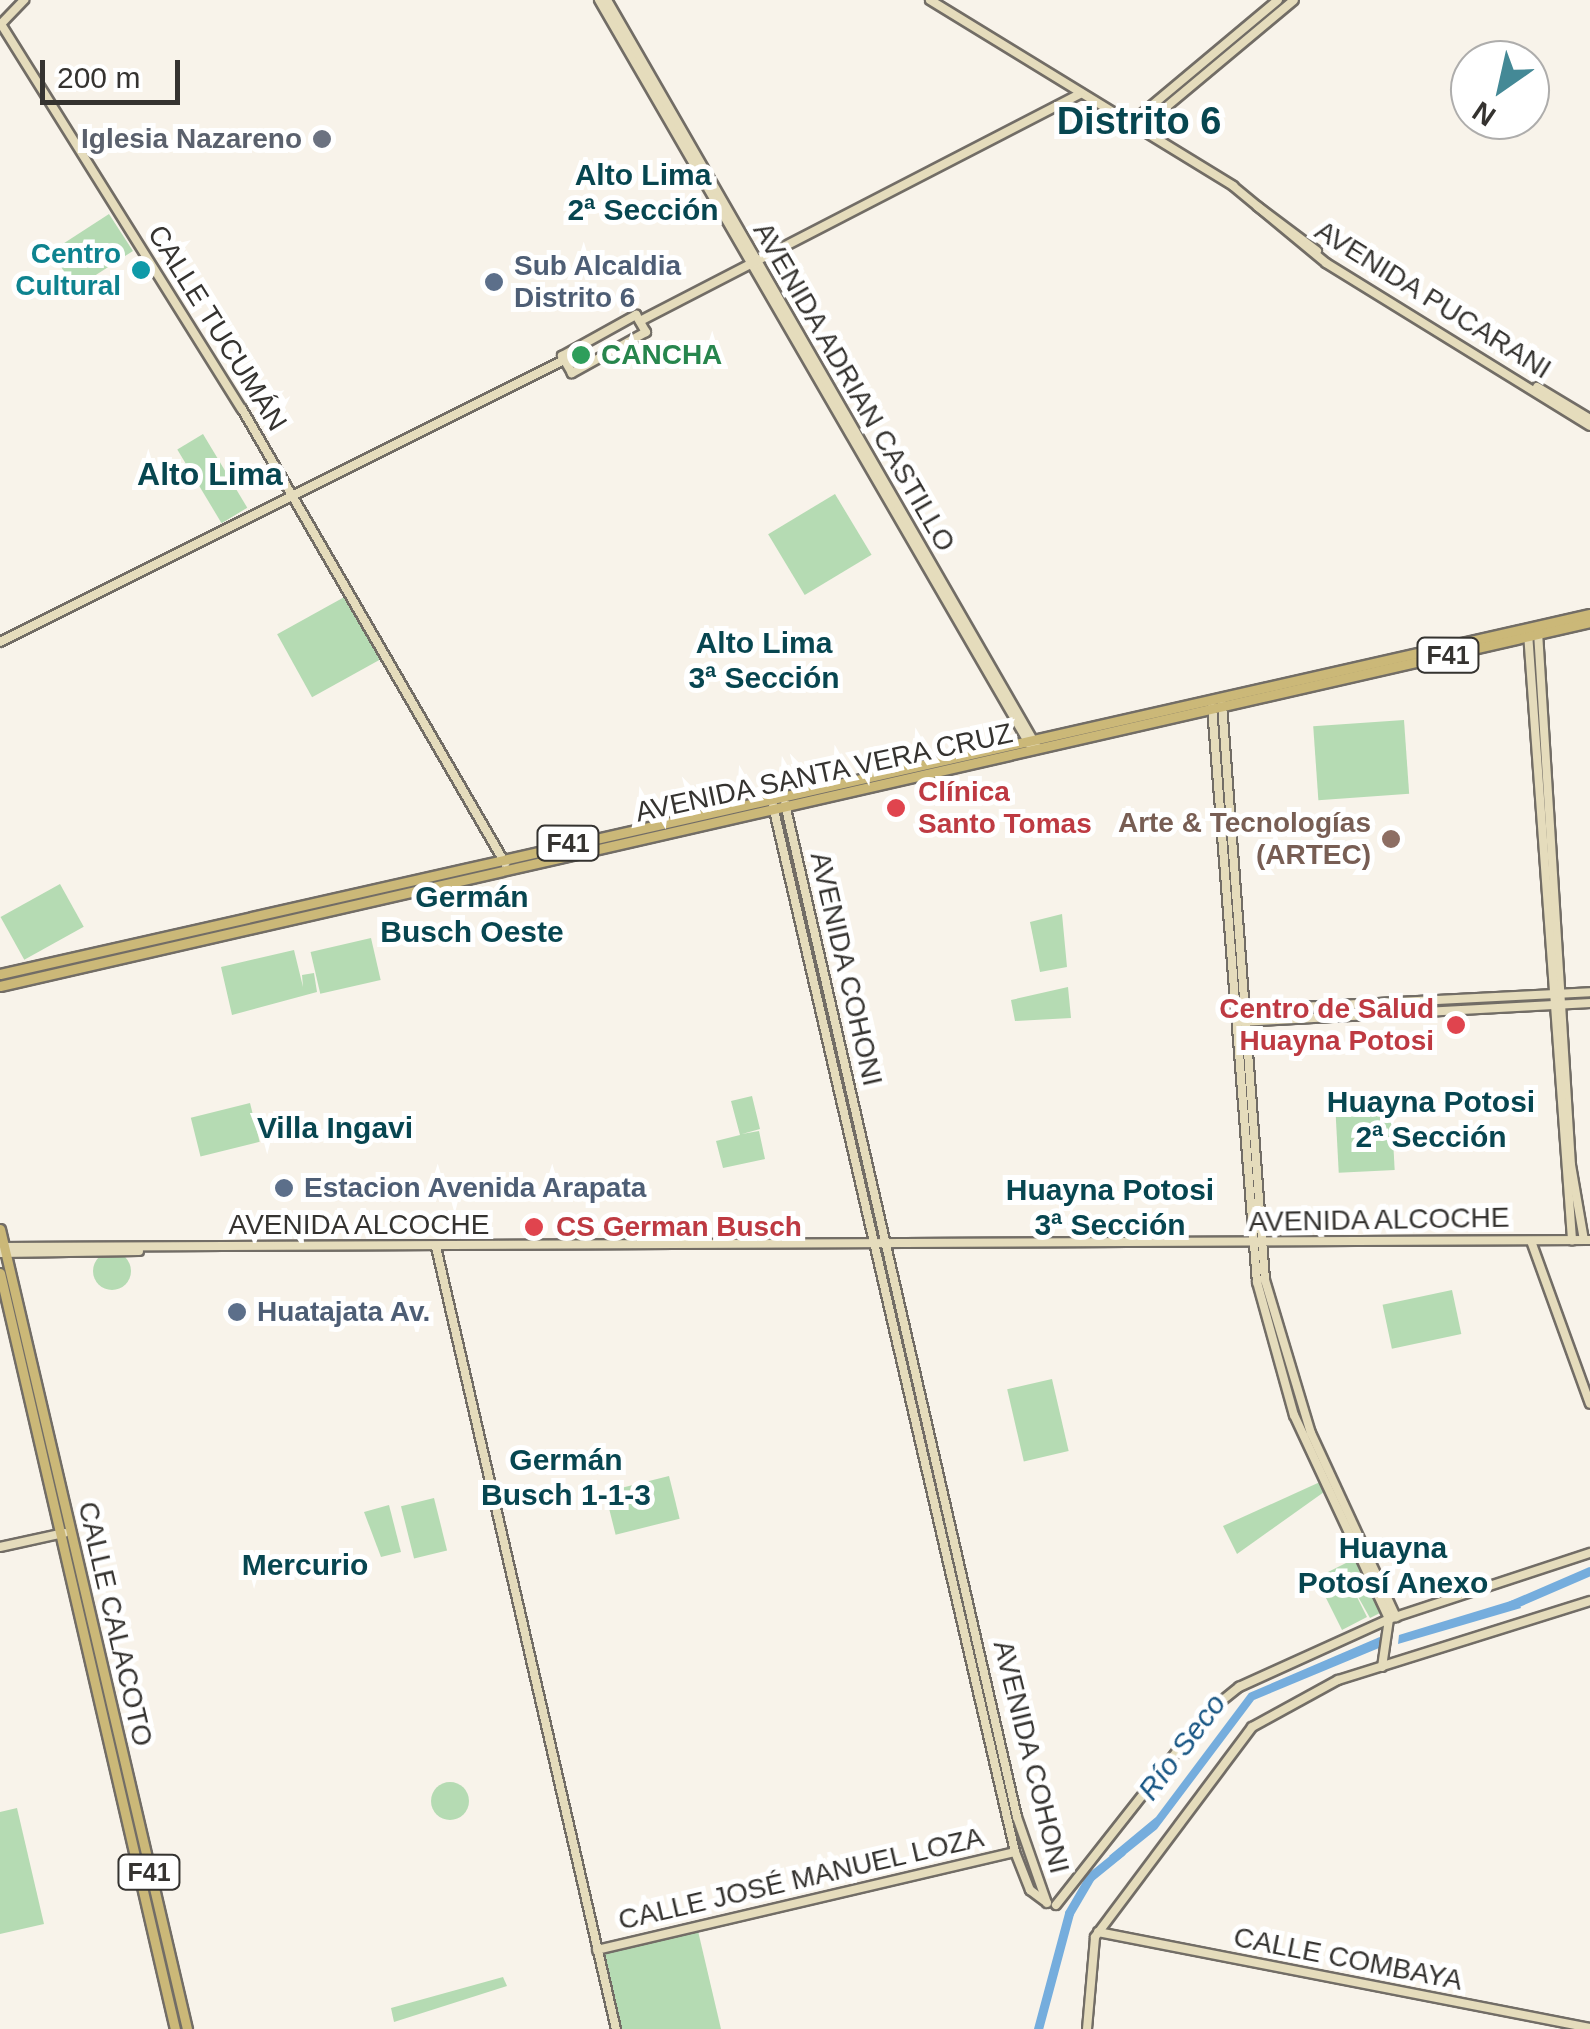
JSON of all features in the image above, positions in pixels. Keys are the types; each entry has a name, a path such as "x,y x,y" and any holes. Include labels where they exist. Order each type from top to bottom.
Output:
{"main road":[{"name":"F41","path":"1532,631 1590,617"},
{"name":"AVENIDA SANTA VERA CRUZ","path":"0,974 1532,631"},
{"name":"AVENIDA SANTA VERA CRUZ","path":"0,986 505,863 1033,745"},
{"name":"CALLE CALACOTO","path":"0,1229 176,2029"},
{"name":"CALLE CALACOTO","path":"0,1274 187,2029"}],"street":[{"path":"0,25 24,0"},
{"name":"AVENIDA ADRIAN CASTILLO","path":"599,0 759,261"},
{"name":"AVENIDA ADRIAN CASTILLO","path":"607,0 1033,745"},
{"name":"AVENIDA PUCARANI","path":"930,0 1132,122 1257,206 1326,263 1590,422"},
{"path":"1132,122 1278,0"},
{"path":"1141,128 1294,0"},
{"name":"CALLE TUCUMÁN","path":"0,25 293,495 505,863"},
{"path":"0,642 638,318 759,261 1081,93"},
{"path":"563,358 572,373 646,332 638,318"},
{"path":"1532,631 1572,1240"},
{"path":"1217,704 1255,1244 1277,1365 1392,1618 1382,1667"},
{"name":"AVENIDA COHONI","path":"773,806 1015,1852 1030,1890 1047,1903 1018,1817 785,803"},
{"path":"1238,1010 1590,992"},
{"path":"1239,1022 1590,1003"},
{"path":"1558,1005 1587,1240"},
{"name":"AVENIDA ALCOCHE","path":"2,1250 1587,1240"},
{"path":"1531,1241 1589,1402"},
{"path":"436,1247 616,2029"},
{"path":"0,1547 66,1532"},
{"path":"1056,1905 1220,1700 1392,1618 1590,1553"},
{"path":"1087,2029 1098,1932 1238,1739 1297,1698 1590,1601"},
{"name":"CALLE JOSÉ MANUEL LOZA","path":"597,1950 1015,1852"},
{"name":"CALLE COMBAYA","path":"1098,1932 1590,2028"}],"green space":[{"path":"109,214 133,251 75,288 51,252"},
{"path":"203,434 247,508 222,523 177,449"},
{"path":"835,494 872,555 805,595 768,534"},
{"path":"348,595 383,658 312,697 277,634"},
{"path":"1404,720 1409,794 1318,800 1313,726"},
{"path":"60,884 84,927 24,960 1,917"},
{"path":"1062,914 1067,967 1040,972 1030,922"},
{"path":"371,938 381,980 320,994 311,952"},
{"path":"294,950 303,987 302,975 314,973 317,992 232,1015 221,967"},
{"path":"1068,987 1071,1018 1015,1021 1011,1000"},
{"path":"752,1096 760,1129 742,1134 759,1131 765,1159 723,1168 716,1141 740,1135 731,1101"},
{"path":"1391,1100 1395,1170 1339,1173 1335,1103"},
{"path":"250,1103 260,1142 200,1157 191,1118"},
{"path":"112,1252 125,1258 131,1271 125,1284 112,1290 99,1284 93,1271 99,1258"},
{"path":"1452,1290 1461,1334 1392,1349 1383,1305"},
{"path":"1052,1379 1069,1451 1024,1461 1007,1389"},
{"path":"669,1476 680,1519 616,1535 605,1492"},
{"path":"1320,1482 1324,1492 1237,1554 1223,1526"},
{"path":"434,1498 447,1550 414,1559 401,1506"},
{"path":"389,1505 401,1552 381,1557 364,1512"},
{"path":"1356,1558 1384,1611 1370,1618 1347,1577 1367,1617 1342,1630 1316,1578"},
{"path":"450,1782 464,1787 469,1801 464,1815 450,1820 436,1815 431,1801 436,1787"},
{"path":"17,1808 44,1924 0,1934 0,1812"},
{"path":"698,1931 721,2029 620,2029 601,1953"},
{"path":"503,1977 507,1986 394,2022 391,2008"}],"water":[{"path":"1517,1599 1521,1608 1398,1644 1399,1635"},
{"path":"1382,1636 1379,1648 1254,1700 1157,1829 1116,1862 1109,1856 1156,1817 1249,1693"}],"waterway":[{"name":"Río Seco","path":"1511,1605 1590,1571"},
{"name":"Río Seco","path":"1038,2029 1069,1913 1090,1877 1121,1852"}],"place":[{"name":"Iglesia Nazareno","path":"322,139"},
{"name":"Centro Cultural","path":"141,270"},
{"name":"Sub Alcaldia Distrito 6","path":"494,282"},
{"name":"CANCHA","path":"581,355"},
{"name":"Clínica Santo Tomas","path":"896,808"},
{"name":"Arte & Tecnologías (ARTEC)","path":"1391,839"},
{"name":"Centro de Salud Huayna Potosi","path":"1456,1025"},
{"name":"Estacion Avenida Arapata","path":"284,1188"},
{"name":"CS German Busch","path":"534,1227"},
{"name":"Huatajata Av.","path":"237,1312"}],"district":[{"name":"Distrito 6","path":"1139,122"},
{"name":"Alto Lima 2ª Sección","path":"643,192"},
{"name":"Alto Lima","path":"210,474"},
{"name":"Alto Lima 3ª Sección","path":"764,660"},
{"name":"Germán Busch Oeste","path":"472,914"},
{"name":"Huayna Potosi 2ª Sección","path":"1431,1119"},
{"name":"Villa Ingavi","path":"335,1128"},
{"name":"Huayna Potosi 3ª Sección","path":"1110,1207"},
{"name":"Germán Busch 1-1-3","path":"566,1477"},
{"name":"Mercurio","path":"305,1565"},
{"name":"Huayna Potosí Anexo","path":"1393,1565"}]}
